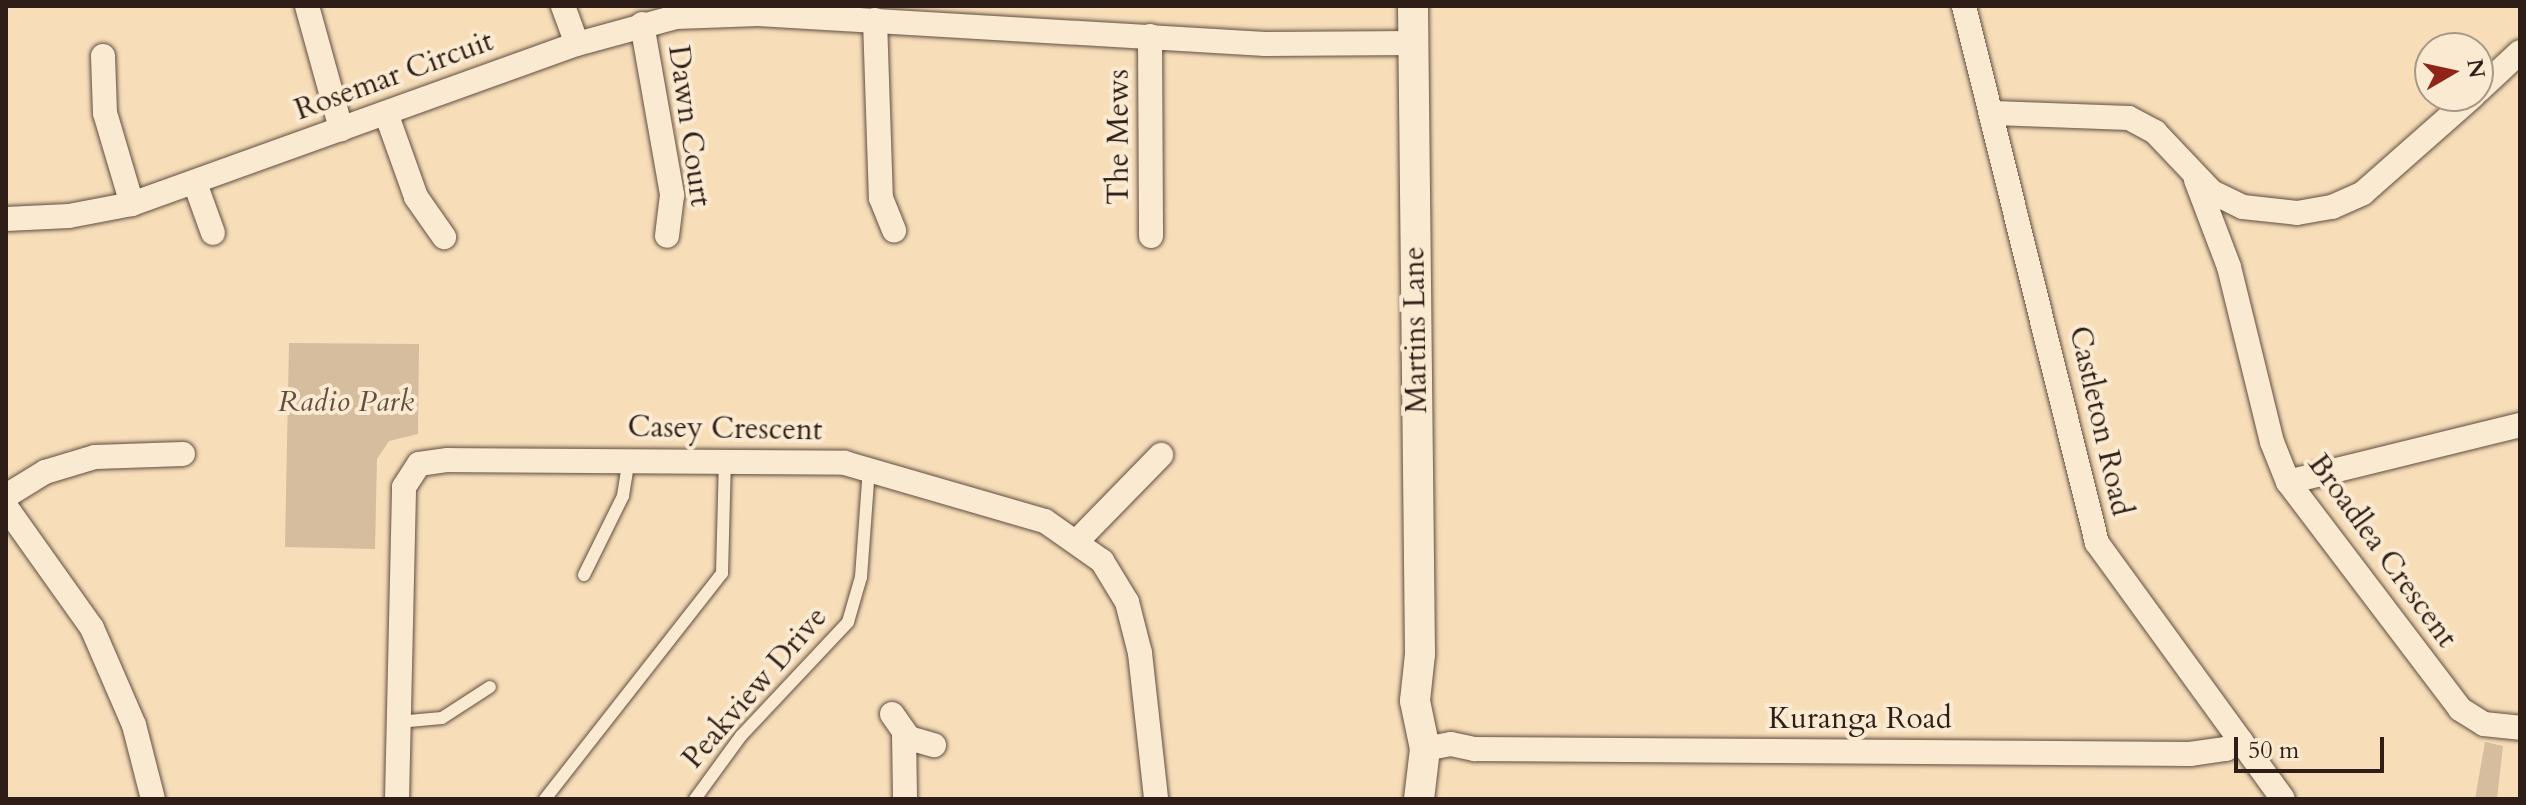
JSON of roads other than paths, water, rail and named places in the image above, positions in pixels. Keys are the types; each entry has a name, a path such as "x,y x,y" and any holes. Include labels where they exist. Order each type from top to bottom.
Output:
{"street":[{"path":"307,6 341,129"},
{"path":"563,6 577,44"},
{"name":"Martins Lane","path":"1413,6 1420,654 1416,718 1431,749 1429,799"},
{"name":"Castleton Road","path":"1964,6 1994,113 2097,543 2283,799"},
{"name":"Rosemar Circuit","path":"6,219 69,216 132,204 577,44 642,24 759,10 815,11 875,20 1265,44 1414,43"},
{"path":"875,20 881,198 894,230"},
{"name":"Dawn Court","path":"642,24 672,195 667,236"},
{"name":"The Mews","path":"1150,36 1151,236"},
{"path":"2494,76 2520,52"},
{"path":"103,56 105,113 132,204"},
{"path":"2227,201 2277,213 2349,201 2388,174 2456,112"},
{"path":"386,113 416,197 444,237"},
{"name":"Broadlea Crescent","path":"1994,113 2129,118 2155,132 2196,180 2227,201 2229,267"},
{"name":"Broadlea Crescent","path":"2196,180 2229,267 2272,442 2288,482 2460,709 2484,724 2520,728"},
{"path":"195,183 213,233"},
{"path":"2288,482 2520,425"},
{"path":"6,496 45,472 83,460 183,454"},
{"path":"1078,540 1161,455"},
{"name":"Casey Crescent","path":"397,799 403,500 414,469 434,460 629,460 869,467 1027,515 1078,540 1116,581 1135,627 1156,799"},
{"path":"6,507 92,628 134,725 153,799"},
{"path":"905,799 898,723 934,745"},
{"name":"Kuranga Road","path":"1431,749 2190,754 2226,749 2241,741"},
{"name":"Martins Lane","path":"1419,799 1431,749"}],"lane":[{"path":"584,575 623,496 629,460"},
{"path":"545,799 722,573 725,461"},
{"name":"Peakview Drive","path":"695,799 741,736 848,622 861,577 869,467"},
{"path":"398,722 442,718 490,687"}],"park label":[{"name":"Radio Park","path":"346,402"}]}
